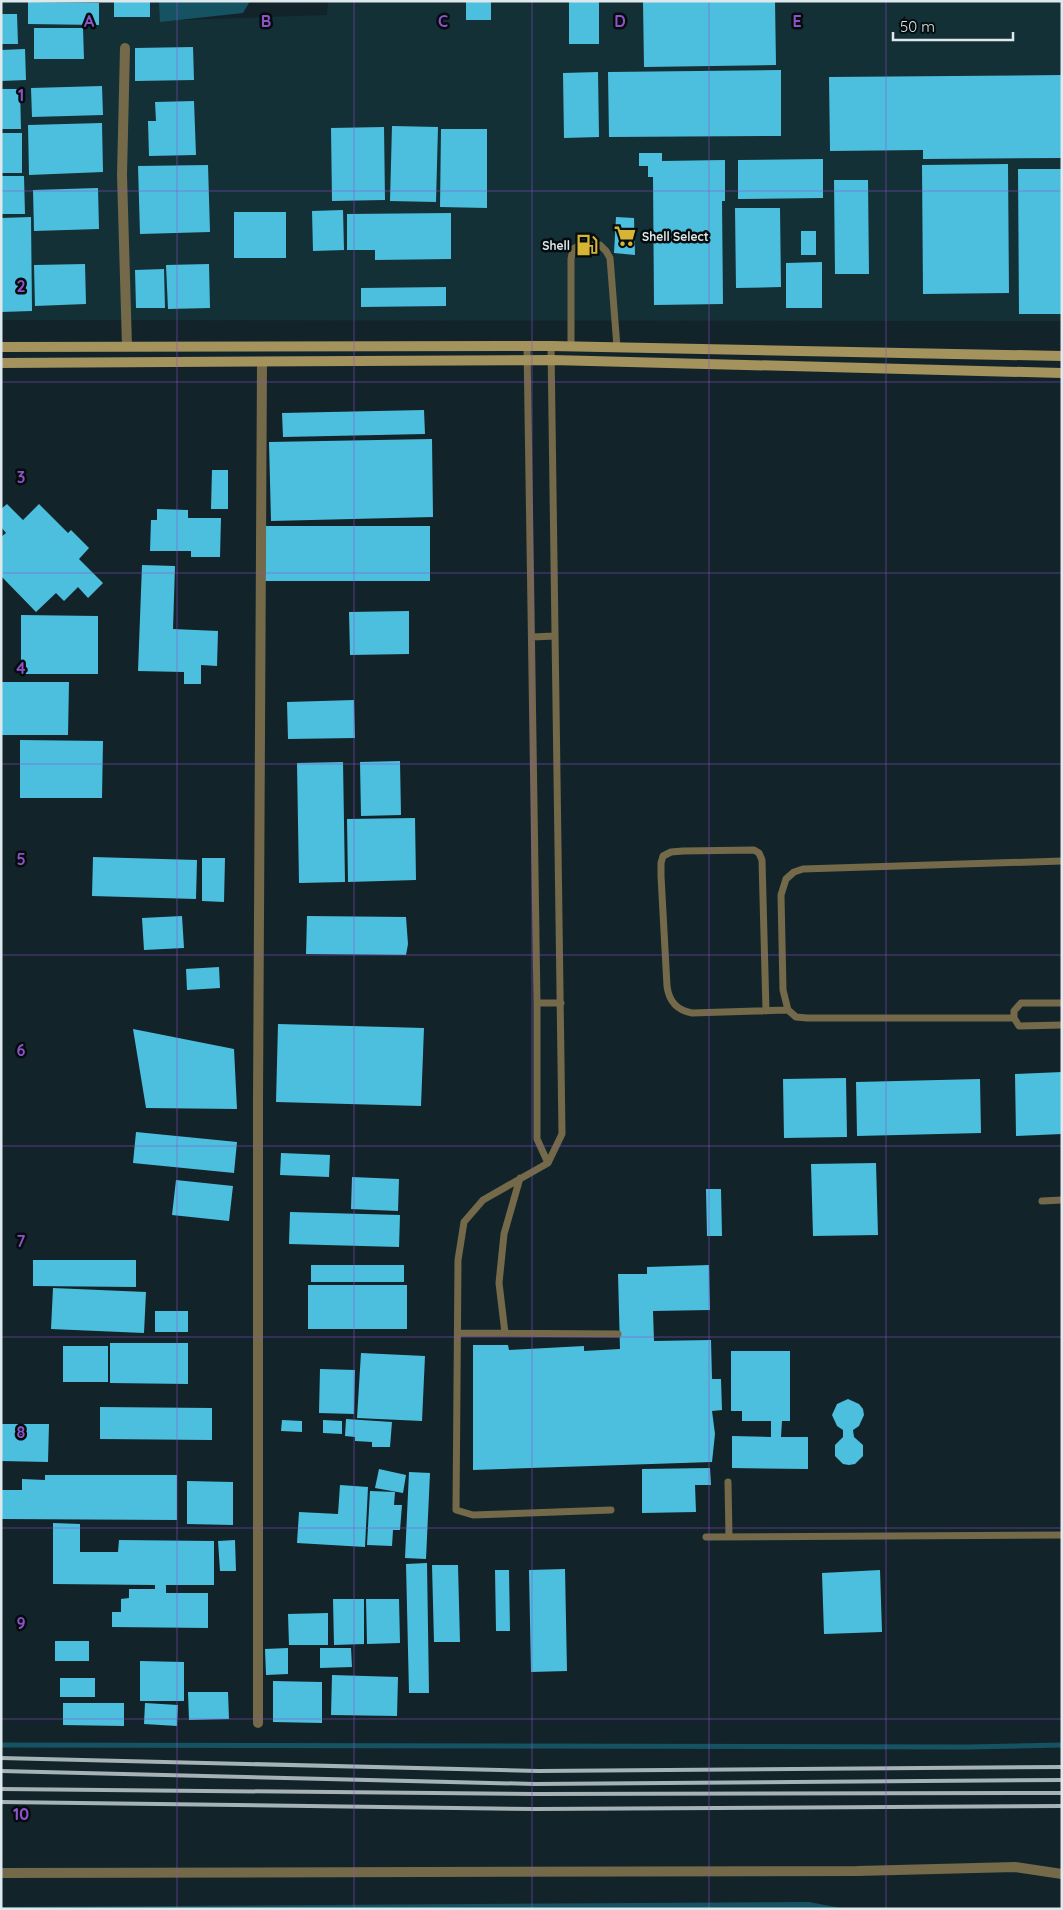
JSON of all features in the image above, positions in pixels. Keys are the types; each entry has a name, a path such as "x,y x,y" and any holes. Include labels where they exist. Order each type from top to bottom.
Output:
{"main road":[{"path":"262,346 262,362"},
{"path":"1,347 571,346 1062,356"},
{"path":"1,363 552,360 1062,373"}],"street":[{"path":"124,48 122,175 127,346"},
{"path":"258,1723 258,1101 262,362"},
{"path":"1,1873 837,1871 1015,1867 1062,1874"}],"lane":[{"path":"571,346 570,260 573,249 579,246 600,245 610,258 617,347"},
{"path":"527,346 537,1003 537,1139 548,1163"},
{"path":"551,346 562,1134 548,1163 483,1200 464,1222 458,1260 456,1510 473,1515 612,1510"},
{"path":"532,637 555,636"},
{"path":"766,1011 762,860 759,853 754,850 683,851 671,852 663,856 661,876 665,959 667,986 671,1002 684,1011 692,1013 766,1011 788,1010"},
{"path":"1014,1018 796,1017 788,1010 783,990 781,895 786,879 794,872 803,869 1062,861"},
{"path":"537,1003 560,1003"},
{"path":"1062,1003 1021,1003 1014,1011 1014,1018 1019,1026 1062,1025"},
{"path":"505,1333 499,1283 504,1234 520,1178"},
{"path":"1042,1201 1062,1200"},
{"path":"458,1333 618,1334"},
{"path":"728,1482 729,1537"},
{"path":"706,1537 1062,1535"}],"shaded area":[{"path":"1,1 184,1 184,20 327,15 328,1 1062,1 1062,321 1,320"}],"water":[{"path":"159,1 250,1 243,13 160,22"},
{"path":"809,1902 846,1909 1,1909 1,1907"}],"building":[{"path":"114,1 150,1 150,17 114,17"},
{"path":"466,1 491,1 491,20 466,20"},
{"path":"569,1 599,1 599,44 569,44"},
{"path":"643,1 775,1 776,65 644,67"},
{"path":"28,2 99,3 99,25 28,24"},
{"path":"1,14 17,14 18,44 1,44"},
{"path":"34,28 83,28 84,59 34,59"},
{"path":"193,47 194,80 135,81 135,48"},
{"path":"25,49 26,80 1,81 1,50"},
{"path":"781,70 781,136 609,137 608,72"},
{"path":"598,72 599,137 564,138 563,73"},
{"path":"1062,75 1062,158 923,159 923,150 830,151 829,77"},
{"path":"102,86 103,115 32,117 31,88"},
{"path":"1,89 20,89 21,129 1,129"},
{"path":"194,101 196,155 149,156 148,121 156,121 155,102"},
{"path":"102,123 103,172 29,175 28,125"},
{"path":"392,126 438,127 436,202 390,201"},
{"path":"384,127 385,200 332,201 331,128"},
{"path":"441,129 487,129 487,208 440,207"},
{"path":"1,133 22,133 22,173 1,173"},
{"path":"639,153 662,153 662,161 725,160 725,201 722,201 723,304 654,305 653,177 648,177 648,166 639,166"},
{"path":"823,159 823,198 738,199 738,160"},
{"path":"1008,164 1009,293 923,294 922,165"},
{"path":"208,165 210,232 140,234 138,166"},
{"path":"1018,169 1062,169 1062,314 1019,314"},
{"path":"1,176 24,176 25,214 1,214"},
{"path":"834,180 868,180 869,274 835,274"},
{"path":"98,188 99,229 34,231 33,190"},
{"path":"735,208 780,208 781,287 736,288"},
{"path":"343,210 344,250 313,251 312,211"},
{"path":"234,212 286,212 286,258 234,258"},
{"path":"451,213 451,259 375,260 375,250 347,250 347,214"},
{"path":"31,217 32,311 1,312 1,218"},
{"name":"Shell Select","path":"616,217 634,218 635,255 614,253"},
{"path":"801,231 816,231 816,255 801,255"},
{"path":"822,262 822,308 786,308 786,263"},
{"path":"85,264 86,304 35,306 34,265"},
{"path":"209,264 210,308 168,309 166,265"},
{"path":"164,269 165,308 136,308 135,270"},
{"path":"446,287 446,306 361,307 361,288"},
{"path":"424,410 425,434 283,437 282,413"},
{"path":"432,439 433,517 271,521 269,442"},
{"path":"212,470 228,470 228,509 211,509"},
{"path":"7,504 23,520 39,504 68,533 71,530 89,548 79,559 103,583 88,598 78,587 64,601 56,593 36,612 1,576 1,537 6,533 1,527 1,509"},
{"path":"157,509 188,510 188,518 221,518 220,557 191,557 191,551 150,551 151,520 157,520"},
{"path":"266,526 430,526 430,581 265,581"},
{"path":"142,565 175,566 173,629 218,631 217,666 201,665 201,684 184,684 184,672 138,671"},
{"path":"409,611 409,654 350,655 349,612"},
{"path":"21,615 98,616 98,674 21,674"},
{"path":"1,682 69,682 68,735 1,735"},
{"path":"354,700 355,738 288,739 287,702"},
{"path":"20,740 103,741 102,798 20,798"},
{"path":"400,761 401,815 361,816 360,762"},
{"path":"343,762 345,882 299,883 297,763"},
{"path":"415,818 416,880 348,882 347,819"},
{"path":"93,857 197,860 196,899 92,896"},
{"path":"202,858 225,858 224,902 202,901"},
{"path":"182,916 184,948 144,950 142,918"},
{"path":"307,916 406,917 408,944 406,955 306,954"},
{"path":"219,967 220,988 187,990 186,969"},
{"path":"278,1024 424,1028 421,1106 276,1102"},
{"path":"133,1029 234,1049 237,1109 146,1108"},
{"path":"1062,1072 1062,1134 1016,1136 1015,1074"},
{"path":"846,1078 847,1137 784,1138 783,1079"},
{"path":"980,1079 981,1133 857,1136 856,1082"},
{"path":"136,1132 237,1142 234,1173 133,1163"},
{"path":"281,1153 330,1155 329,1177 280,1175"},
{"path":"876,1163 878,1235 813,1236 811,1164"},
{"path":"352,1177 399,1179 398,1211 351,1209"},
{"path":"176,1180 233,1186 229,1221 172,1215"},
{"path":"706,1189 721,1189 722,1236 707,1236"},
{"path":"290,1212 400,1215 399,1247 289,1244"},
{"path":"33,1260 136,1260 136,1287 33,1286"},
{"path":"311,1265 404,1265 404,1282 311,1282"},
{"path":"709,1265 710,1310 653,1311 654,1341 711,1340 712,1379 721,1379 722,1410 712,1411 715,1434 712,1462 473,1470 473,1345 508,1345 509,1350 584,1346 584,1351 620,1349 618,1274 647,1274 647,1267"},
{"path":"308,1285 407,1285 407,1329 308,1329"},
{"path":"53,1288 146,1292 144,1333 51,1329"},
{"path":"155,1311 188,1311 188,1332 155,1332"},
{"path":"110,1343 188,1343 188,1384 110,1383"},
{"path":"63,1346 108,1346 108,1382 63,1382"},
{"path":"731,1351 790,1351 790,1421 782,1421 781,1437 808,1437 808,1469 732,1468 732,1436 771,1437 771,1421 742,1421 742,1411 731,1411"},
{"path":"361,1353 425,1356 422,1421 357,1418"},
{"path":"320,1369 355,1370 354,1414 319,1413"},
{"path":"848,1399 859,1404 863,1409 864,1415 859,1426 853,1430 854,1437 863,1445 863,1456 855,1464 849,1465 843,1464 835,1456 835,1445 843,1437 843,1430 837,1426 832,1415 837,1404"},
{"path":"100,1407 212,1408 212,1440 100,1439"},
{"path":"346,1419 392,1422 390,1447 372,1447 372,1442 355,1441 355,1437 345,1436"},
{"path":"282,1420 302,1421 302,1432 281,1431"},
{"path":"323,1420 342,1421 342,1434 323,1433"},
{"path":"1,1424 49,1424 48,1462 1,1461"},
{"path":"710,1468 711,1485 695,1485 696,1512 642,1513 642,1469"},
{"path":"379,1469 406,1475 403,1493 375,1488"},
{"path":"409,1472 430,1473 426,1559 405,1558"},
{"path":"45,1475 177,1475 177,1520 1,1519 1,1490 22,1490 22,1479 45,1480"},
{"path":"187,1481 233,1482 233,1525 187,1524"},
{"path":"340,1485 368,1487 365,1547 297,1543 299,1512 338,1514"},
{"path":"370,1491 395,1492 394,1505 402,1505 400,1530 393,1530 392,1546 367,1545"},
{"path":"53,1523 80,1524 80,1552 118,1552 119,1540 214,1541 214,1585 166,1585 166,1593 208,1593 208,1628 112,1627 112,1612 121,1612 121,1599 129,1598 129,1589 155,1589 155,1585 53,1584"},
{"path":"235,1540 236,1571 220,1571 218,1541"},
{"path":"427,1563 429,1693 409,1693 406,1564"},
{"path":"432,1565 458,1565 460,1642 434,1642"},
{"path":"565,1569 567,1671 531,1672 529,1570"},
{"path":"495,1570 509,1570 510,1631 496,1631"},
{"path":"880,1570 882,1632 824,1634 822,1573"},
{"path":"333,1599 364,1599 364,1644 334,1645"},
{"path":"366,1599 399,1599 400,1643 367,1644"},
{"path":"328,1613 328,1645 289,1645 288,1614"},
{"path":"55,1641 89,1641 89,1661 55,1661"},
{"path":"288,1648 288,1674 266,1675 265,1649"},
{"path":"320,1648 351,1648 352,1667 320,1668"},
{"path":"140,1661 184,1662 184,1701 140,1701"},
{"path":"332,1675 398,1677 397,1716 331,1715"},
{"path":"60,1678 95,1678 95,1697 60,1697"},
{"path":"273,1681 322,1682 322,1723 273,1722"},
{"path":"188,1692 228,1692 229,1719 189,1720"},
{"path":"63,1703 124,1703 124,1726 63,1725"},
{"path":"145,1703 178,1705 177,1726 144,1724"}],"waterway":[{"path":"1,1745 967,1747 1062,1745"}],"railway":[{"path":"1,1758 538,1771 1062,1767"},
{"path":"1,1771 535,1784 1062,1780"},
{"path":"1,1789 536,1794 1062,1793"},
{"path":"1,1802 535,1809 1062,1806"}],"place":[{"name":"Shell Select","path":"625,236"},
{"name":"Shell","path":"587,245"}]}
